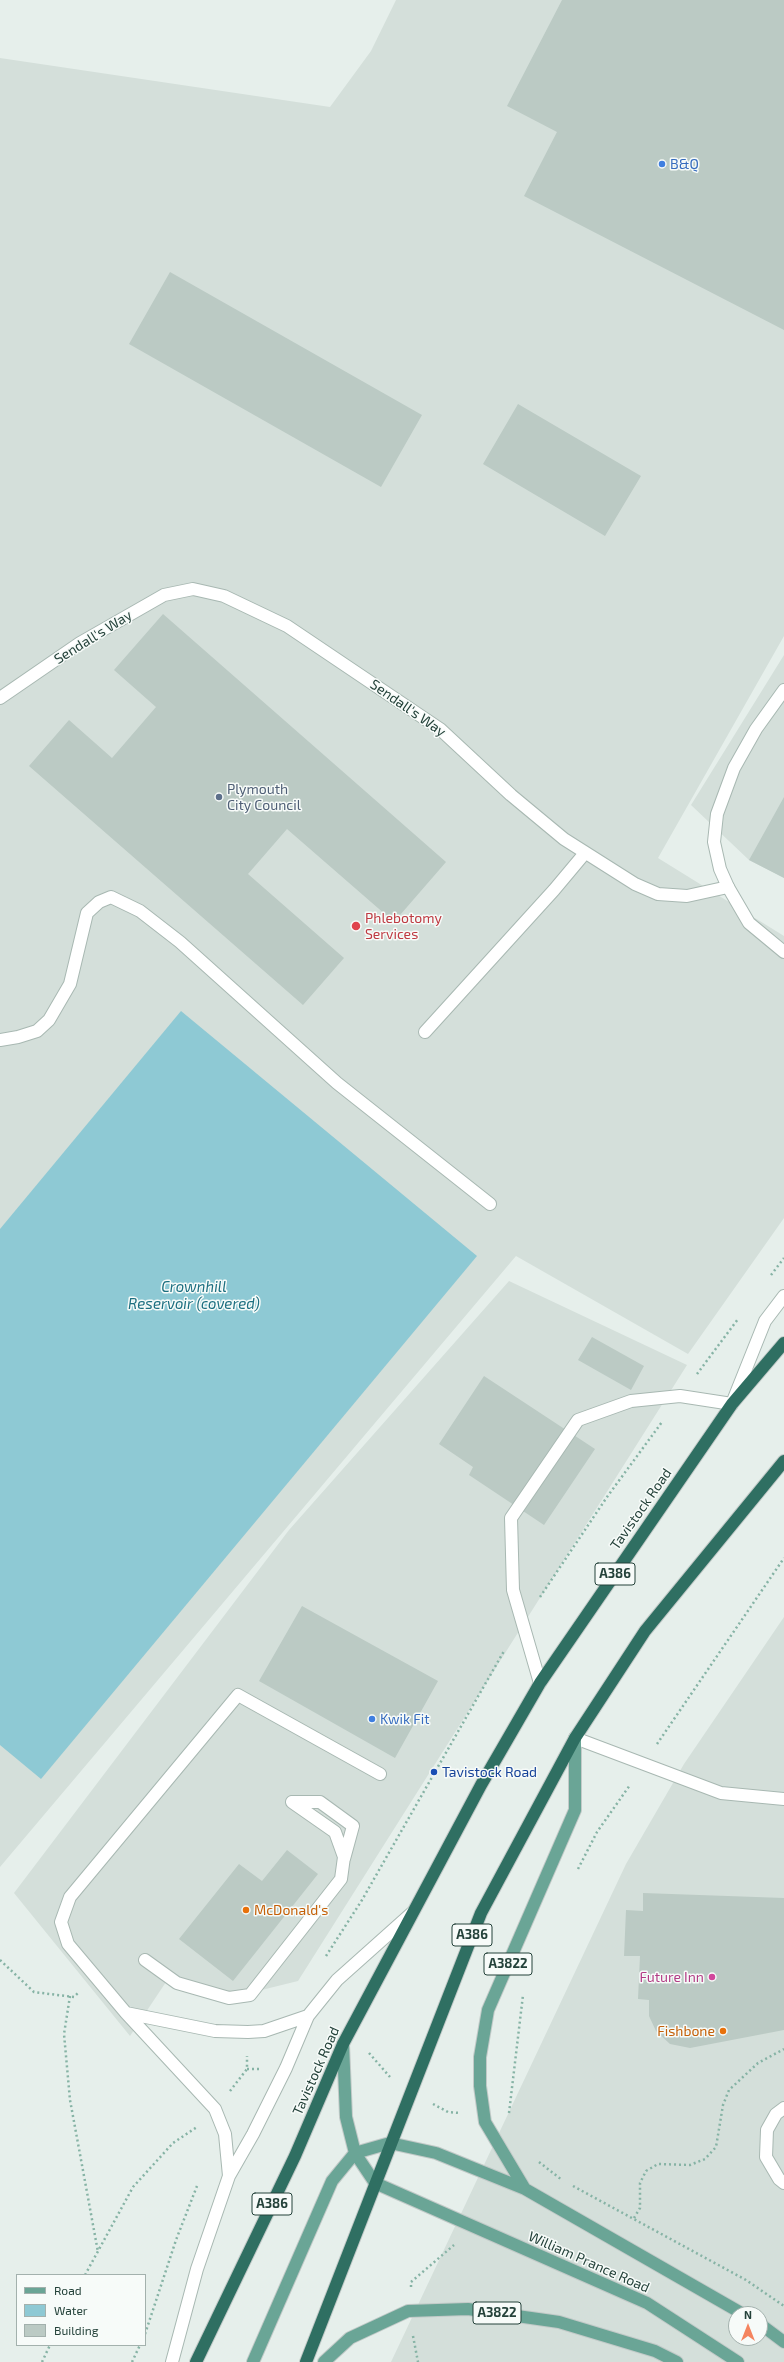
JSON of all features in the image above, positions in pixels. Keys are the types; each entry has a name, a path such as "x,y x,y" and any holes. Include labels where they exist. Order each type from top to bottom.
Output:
{"highway":[{"name":"Tavistock Road","path":"196,2362 295,2156 343,2044 481,1785 540,1683 732,1404 784,1343"},
{"name":"A386","path":"306,2362 390,2143 481,1913 575,1738 645,1631 784,1461"}],"main road":[{"name":"A3822","path":"525,2189 485,2122 480,2086 480,2057 488,2010 575,1810 575,1738"},
{"path":"343,2044 346,2116 355,2152 375,2183"},
{"name":"A3822","path":"355,2152 390,2143"},
{"name":"William Prance Road","path":"390,2143 436,2153 525,2189 729,2306"},
{"path":"253,2362 332,2181 355,2152"},
{"name":"William Prance Road","path":"375,2183 419,2204 647,2303 738,2362"},
{"name":"A3822","path":"324,2362 350,2338 408,2311 468,2309 559,2322 655,2351 677,2362"},
{"path":"768,2330 784,2342"}],"street":[{"name":"Sendall's Way","path":"0,698 80,643 164,595 193,589 224,596 287,626 440,728 511,795 564,839 635,884 658,894 687,896 728,887"},
{"path":"784,690 756,729 734,768 717,814 714,842 720,869 728,887 749,923 784,952"},
{"path":"425,1032 554,890 585,853"},
{"path":"0,1040 18,1038 37,1031 49,1020 70,984 87,913 99,902 111,897 140,911 180,942 337,1083 490,1204"},
{"path":"540,1683 513,1590 511,1518 578,1420 631,1401 680,1396 732,1404 765,1321 784,1296"},
{"path":"228,2176 225,2134 215,2109 126,2013 68,1944 61,1922 70,1897 238,1695 380,1774"},
{"path":"575,1738 721,1793 784,1799"},
{"path":"145,1960 177,1983 228,1998 250,1995 341,1879 353,1826 320,1802 292,1802 335,1832 344,1861"},
{"name":"Tavistock Road","path":"172,2362 197,2269 228,2176 253,2134 286,2068 308,2016 337,1980 416,1909"},
{"path":"126,2013 215,2031 248,2032 264,2031 308,2016"},
{"path":"784,2108 776,2114 767,2130 766,2157 779,2179 784,2183"}],"path":[{"path":"766,1281 784,1258"},
{"path":"324,1959 362,1900 499,1659 607,1498 742,1313"},
{"path":"0,1960 34,1992 74,1997 95,1976"},
{"path":"70,1996 64,2034 70,2100 98,2252"},
{"path":"86,2274 133,2187 173,2143 196,2128 215,2109 247,2069 248,2032"},
{"path":"634,2218 640,2208 640,2183 646,2171 658,2164 690,2165 705,2159 716,2147 723,2105 729,2090 758,2063 784,2049"},
{"path":"510,2112 513,2119"},
{"path":"196,2128 199,2135"},
{"path":"538,2162 563,2181 634,2218 746,2280 784,2306"},
{"path":"146,2331 176,2240 200,2179"},
{"path":"42,2362 50,2346"},
{"path":"132,2362 140,2346"}],"shaded area":[{"path":"396,0 784,0 784,636 658,858 784,936 784,1218 688,1354 516,1256 0,1867 0,58 330,107 371,51"},
{"path":"784,655 784,878 749,860 691,805"},
{"path":"509,1281 687,1365 298,1981 225,1999 166,1982 130,2036 14,1893 289,1530"},
{"path":"784,1617 784,2362 391,2362 626,1864 684,1764"}],"water":[{"name":"Crownhill Reservoir (covered)","path":"181,1011 477,1256 41,1779 0,1745 0,1229"}],"building":[{"name":"B&Q","path":"562,0 784,0 784,330 524,196 557,132 507,106"},
{"path":"170,272 422,415 381,487 129,344"},
{"path":"518,404 641,476 605,536 483,464"},
{"name":"Plymouth City Council","path":"163,614 446,862 394,922 287,829 248,874 344,958 303,1005 29,766 69,720 112,758 156,707 114,670"},
{"path":"784,797 784,878 749,860"},
{"path":"592,1337 644,1366 631,1390 578,1360"},
{"path":"484,1376 595,1449 544,1525 469,1475 473,1467 439,1444"},
{"name":"Kwik Fit","path":"302,1606 438,1681 395,1758 259,1681"},
{"name":"McDonald's","path":"287,1850 318,1874 233,1981 179,1939 239,1864 262,1881"},
{"name":"Future Inn","path":"643,1893 784,1898 784,2030 690,2048 670,2044 656,2031 649,2016 649,2000 638,1999 640,1956 624,1956 626,1910 643,1911"}],"place":[{"name":"B&Q","path":"662,164"},
{"name":"Plymouth City Council","path":"219,797"},
{"name":"Phlebotomy Services","path":"356,926"},
{"name":"Kwik Fit","path":"372,1719"},
{"name":"Tavistock Road","path":"434,1772"},
{"name":"McDonald's","path":"246,1910"},
{"name":"Future Inn","path":"712,1977"},
{"name":"Fishbone","path":"723,2031"}]}
